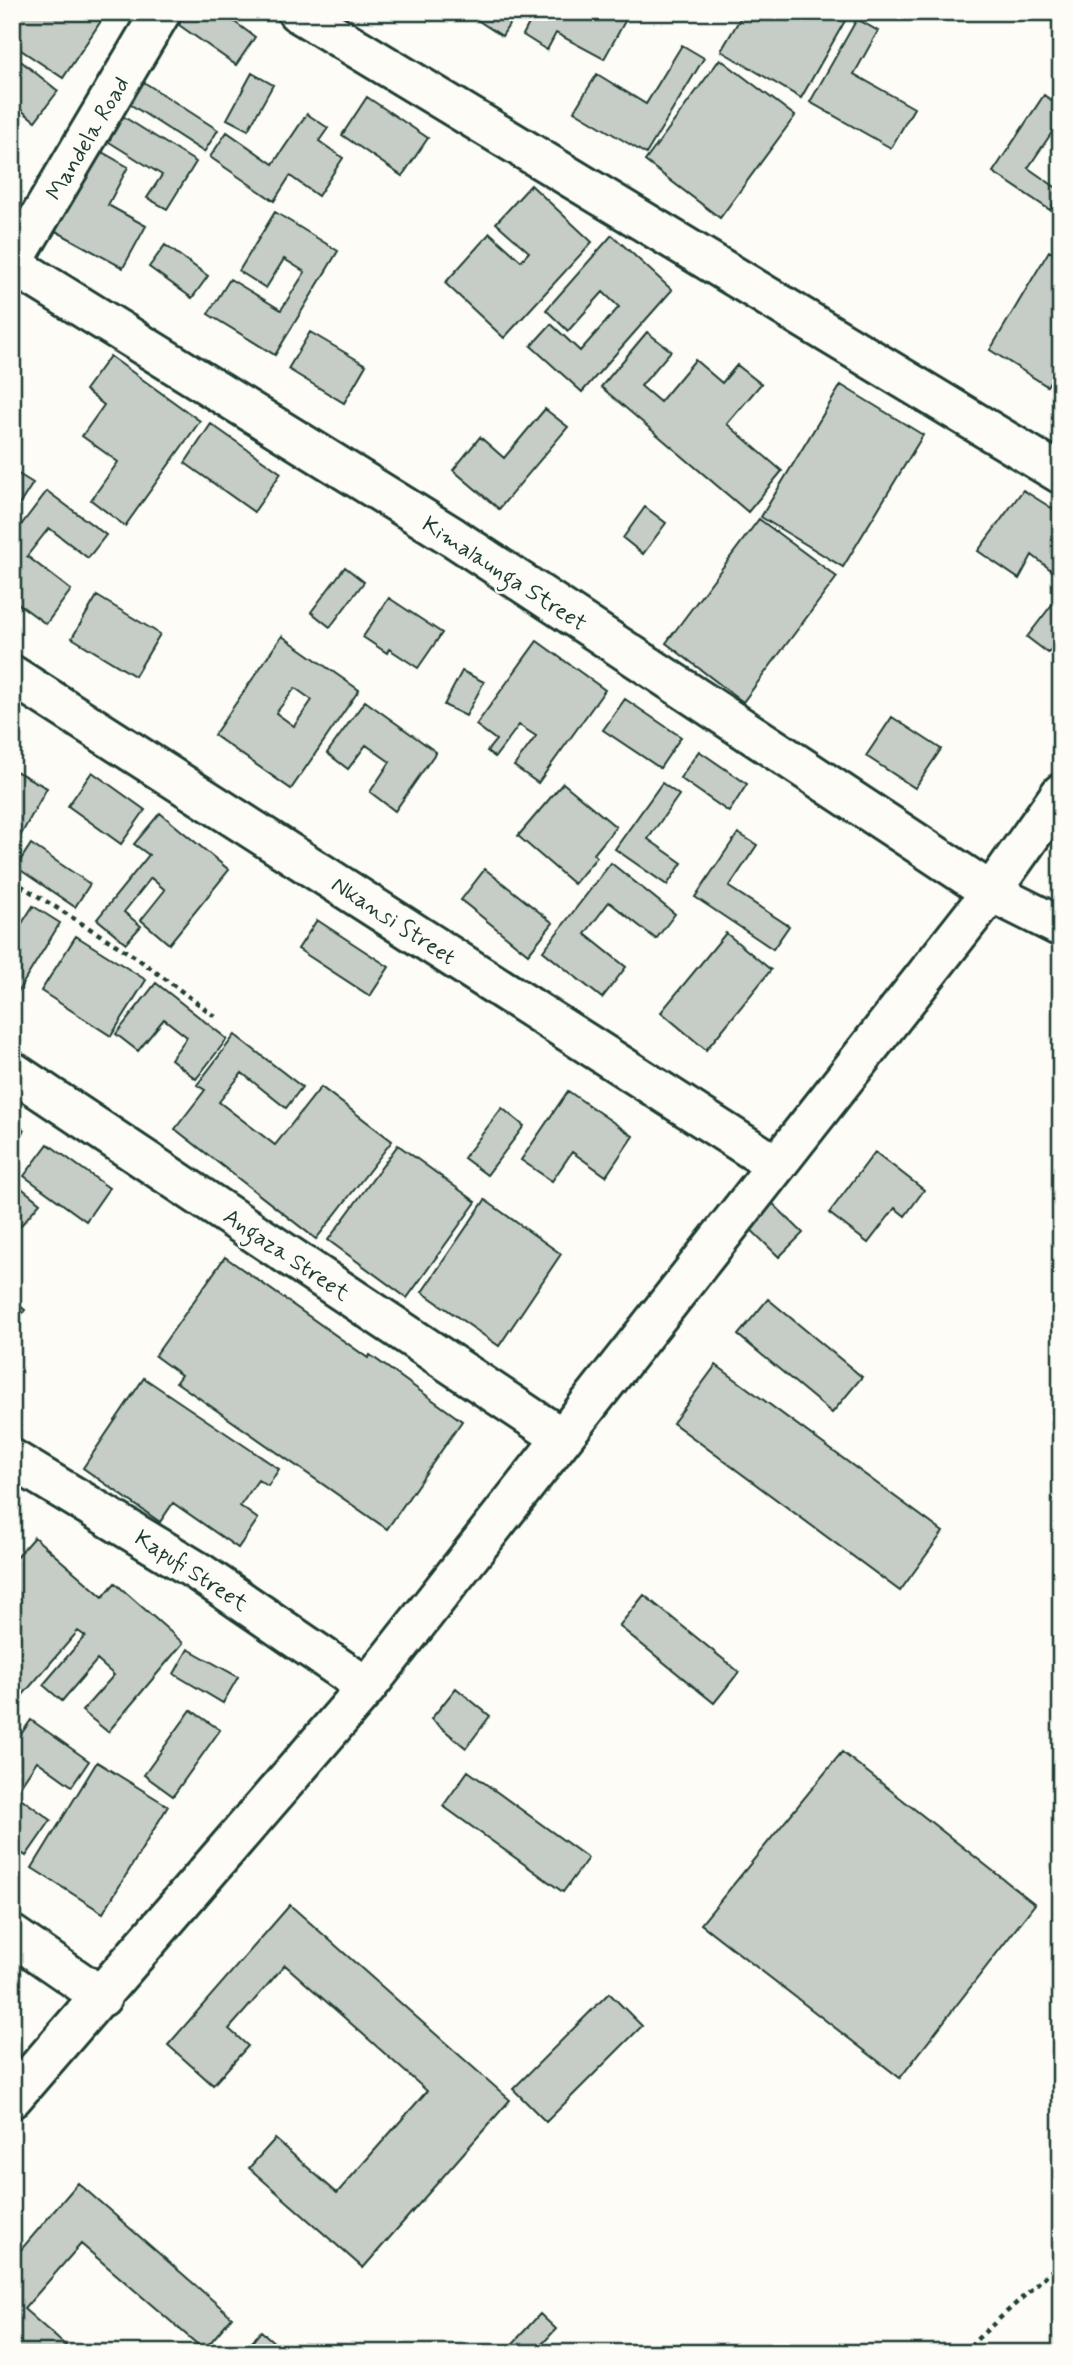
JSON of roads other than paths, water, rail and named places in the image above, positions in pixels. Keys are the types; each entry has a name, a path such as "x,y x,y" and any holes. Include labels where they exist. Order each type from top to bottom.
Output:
{"street":[{"name":"Mandela Road","path":"12,264 161,12"},
{"path":"297,12 1061,474"},
{"name":"Kimalaunga Street","path":"12,264 453,537 991,892 1061,927"},
{"name":"Nkansi Street","path":"12,675 776,1166"},
{"path":"12,2098 367,1687 991,892 1061,793"},
{"name":"Angaza Street","path":"12,1071 562,1437"},
{"name":"Kapufi Street","path":"12,1458 199,1572 367,1687"},
{"path":"12,1935 102,1997"}]}
